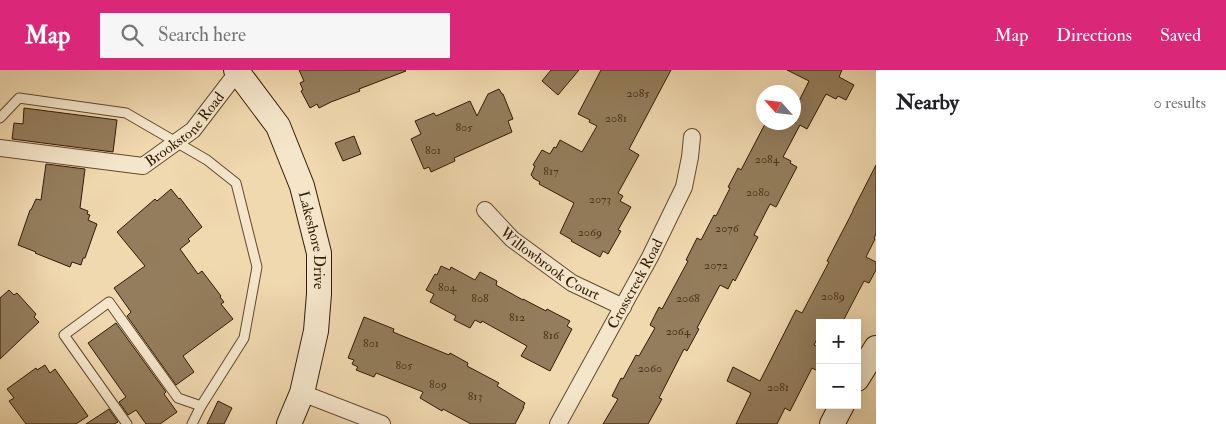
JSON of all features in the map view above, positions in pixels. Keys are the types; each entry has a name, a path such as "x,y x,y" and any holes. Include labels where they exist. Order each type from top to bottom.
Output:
{"street":[{"name":"Brookstone Road","path":"0,148 144,166 193,130 238,70"},
{"name":"Lakeshore Drive","path":"238,70 278,126 302,186 319,253 319,294 316,331 302,393 289,424"},
{"name":"Crosscreek Road","path":"558,424 650,257 684,187 692,137"},
{"name":"Willowbrook Court","path":"485,210 512,239 572,283 623,307"},
{"path":"861,372 876,348"},
{"path":"302,393 382,424"},
{"path":"832,424 840,409"}],"lane":[{"path":"0,118 19,98 126,114 207,160 236,183 257,267 244,338 201,406 192,424"},
{"path":"127,424 64,335 109,302 178,398 201,406"}],"building":[{"path":"299,70 406,71 359,89 360,91 319,108 317,104 310,108 301,91 303,90 300,83 304,81"},
{"path":"551,70 579,70 558,95 542,81"},
{"path":"601,70 671,70 629,149 639,155 618,193 623,196 620,201 631,207 618,230 621,231 608,254 603,251 600,257 560,233 574,203 539,184 540,182 531,175 535,166 533,165 542,150 550,154 560,140 582,152 597,126 578,114"},
{"path":"787,70 842,70 839,77 854,85 846,100 838,96 836,99 826,94 807,129 801,126 801,97 809,81"},
{"path":"499,89 503,94 513,119 508,121 512,132 454,158 455,161 431,172 429,167 424,169 411,139 421,134 415,121 434,113 436,116 470,101 477,116 488,94"},
{"path":"24,108 117,120 113,152 12,139 14,123 23,124"},
{"path":"762,130 797,130 783,157 797,167 776,207 770,204 754,235 758,237 735,281 733,279 728,289 720,285 687,351 684,349 659,398 662,399 648,424 603,424 618,399 612,396 621,378 623,379 636,355 639,356 655,328 650,325 659,307 662,309 688,261 686,260 697,238 701,240 714,215 716,216 738,168 741,170"},
{"path":"354,136 361,154 343,161 335,143"},
{"path":"46,164 85,169 80,208 88,211 87,214 90,215 88,220 97,224 81,265 72,262 70,267 18,245 30,210 36,199 41,200"},
{"path":"876,165 876,234 866,257 876,262 876,270 869,283 864,281 844,319 816,319 816,341 814,345 816,346 816,370 812,368 790,411 785,408 777,424 736,424 751,393 727,381 733,367 760,381 796,310 802,313 829,262 827,261"},
{"path":"171,189 202,227 180,249 198,274 202,271 221,296 224,302 221,304 233,319 183,356 194,372 176,385 127,316 131,312 114,288 145,266 117,232 155,199 157,201"},
{"path":"441,266 450,270 451,267 475,280 480,272 497,281 496,285 523,300 546,311 547,309 570,321 567,326 572,329 550,371 521,356 527,346 482,321 481,323 475,320 470,328 454,320 456,316 430,302 434,294 426,290"},
{"path":"9,290 14,295 17,293 36,314 34,317 39,322 0,359 0,298"},
{"path":"364,317 394,329 393,332 449,355 450,353 468,363 467,366 499,383 497,386 525,403 515,424 471,424 443,409 442,411 420,398 423,392 376,373 374,377 356,370 358,367 352,364 354,360 348,358"},
{"path":"116,323 166,392 164,394 177,412 160,424 146,424 136,410 128,415 119,402 126,397 88,343"},
{"path":"45,365 50,373 55,369 88,416 76,424 26,424 9,401 14,398 7,389 36,368 37,370"},
{"path":"218,401 232,408 224,424 207,424"},
{"path":"109,409 118,422 114,424 86,424"}]}
